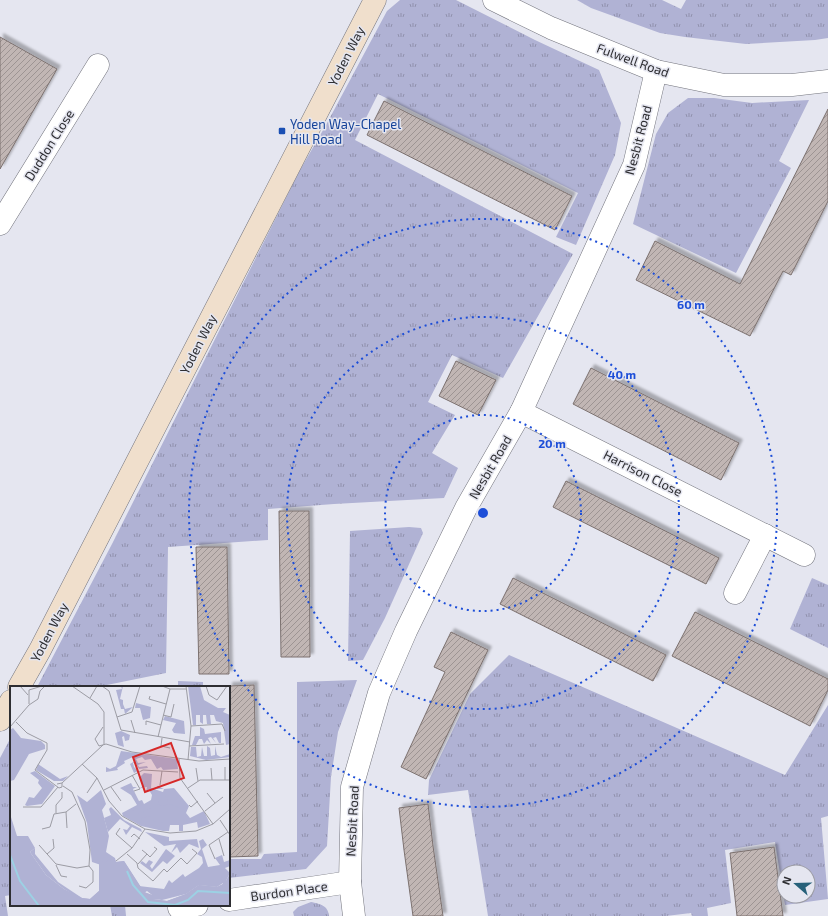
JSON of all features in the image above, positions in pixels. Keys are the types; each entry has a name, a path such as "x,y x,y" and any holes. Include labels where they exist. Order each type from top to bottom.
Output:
{"main road":[{"name":"Yoden Way","path":"20,686 40,650 375,0"},
{"path":"0,720 10,703"}],"street":[{"name":"Fulwell Road","path":"494,0 551,28 656,71 724,85 792,85 828,81"},
{"name":"Duddon Close","path":"0,224 98,65"},
{"name":"Nesbit Road","path":"354,916 350,882 352,787 379,693 406,631 466,508 521,412 634,165 656,71"},
{"name":"Harrison Close","path":"521,412 804,555"},
{"path":"735,593 765,535"},
{"name":"Burdon Place","path":"230,900 350,882"}],"green space":[{"path":"400,0 456,0 599,70 621,123 615,155 576,245 556,237 578,193 378,94 355,140 573,254 503,378 452,355 428,402 455,415 432,453 458,468 444,498 268,509 268,540 168,547 166,673 102,686 38,686 112,544 300,170 326,125 387,11"},
{"path":"577,0 662,0 681,9 686,0 828,0 828,38 746,44 685,37 660,33 591,8"},
{"path":"688,98 714,98 752,103 809,100 779,161 791,168 736,273 633,224 656,134 668,113"},
{"path":"409,527 421,528 423,533 385,618 363,660 348,661 350,531"},
{"path":"812,578 828,585 828,648 790,629"},
{"path":"509,655 785,775 828,705 828,816 821,818 828,899 816,901 816,864 778,864 775,842 725,850 731,903 707,908 708,916 692,916 691,913 666,916 488,916 468,790 428,795 429,780 470,694"},
{"path":"357,680 338,732 331,777 327,846 306,869 230,878 230,859 261,859 264,854 297,852 297,682"},
{"path":"178,681 203,682 203,686 178,686"},
{"path":"10,739 10,895 5,896 8,916 0,916 0,758"},
{"path":"311,902 325,907 329,916 294,916 293,912 298,907"},
{"path":"110,906 125,906 126,916 112,916"}],"building":[{"path":"0,37 57,69 0,169"},
{"path":"384,101 572,196 555,230 367,135"},
{"path":"828,109 828,201 791,275 783,271 750,336 636,280 655,241 740,284"},
{"path":"456,361 496,380 478,415 439,396"},
{"path":"591,368 739,443 721,480 573,404"},
{"path":"566,481 719,558 706,584 553,507"},
{"path":"279,511 309,511 310,657 281,657"},
{"path":"196,547 227,547 229,674 199,674"},
{"path":"513,578 666,655 653,681 500,604"},
{"path":"695,612 828,679 828,690 810,726 672,656"},
{"path":"451,632 488,650 426,779 401,767 445,672 434,667"},
{"path":"254,685 258,856 230,857 229,686"},
{"path":"428,804 443,916 413,916 399,808"},
{"path":"774,847 776,864 776,904 781,904 783,916 737,916 730,853"}],"place":[{"name":"Yoden Way-Chapel Hill Road","path":"282,131"}]}
